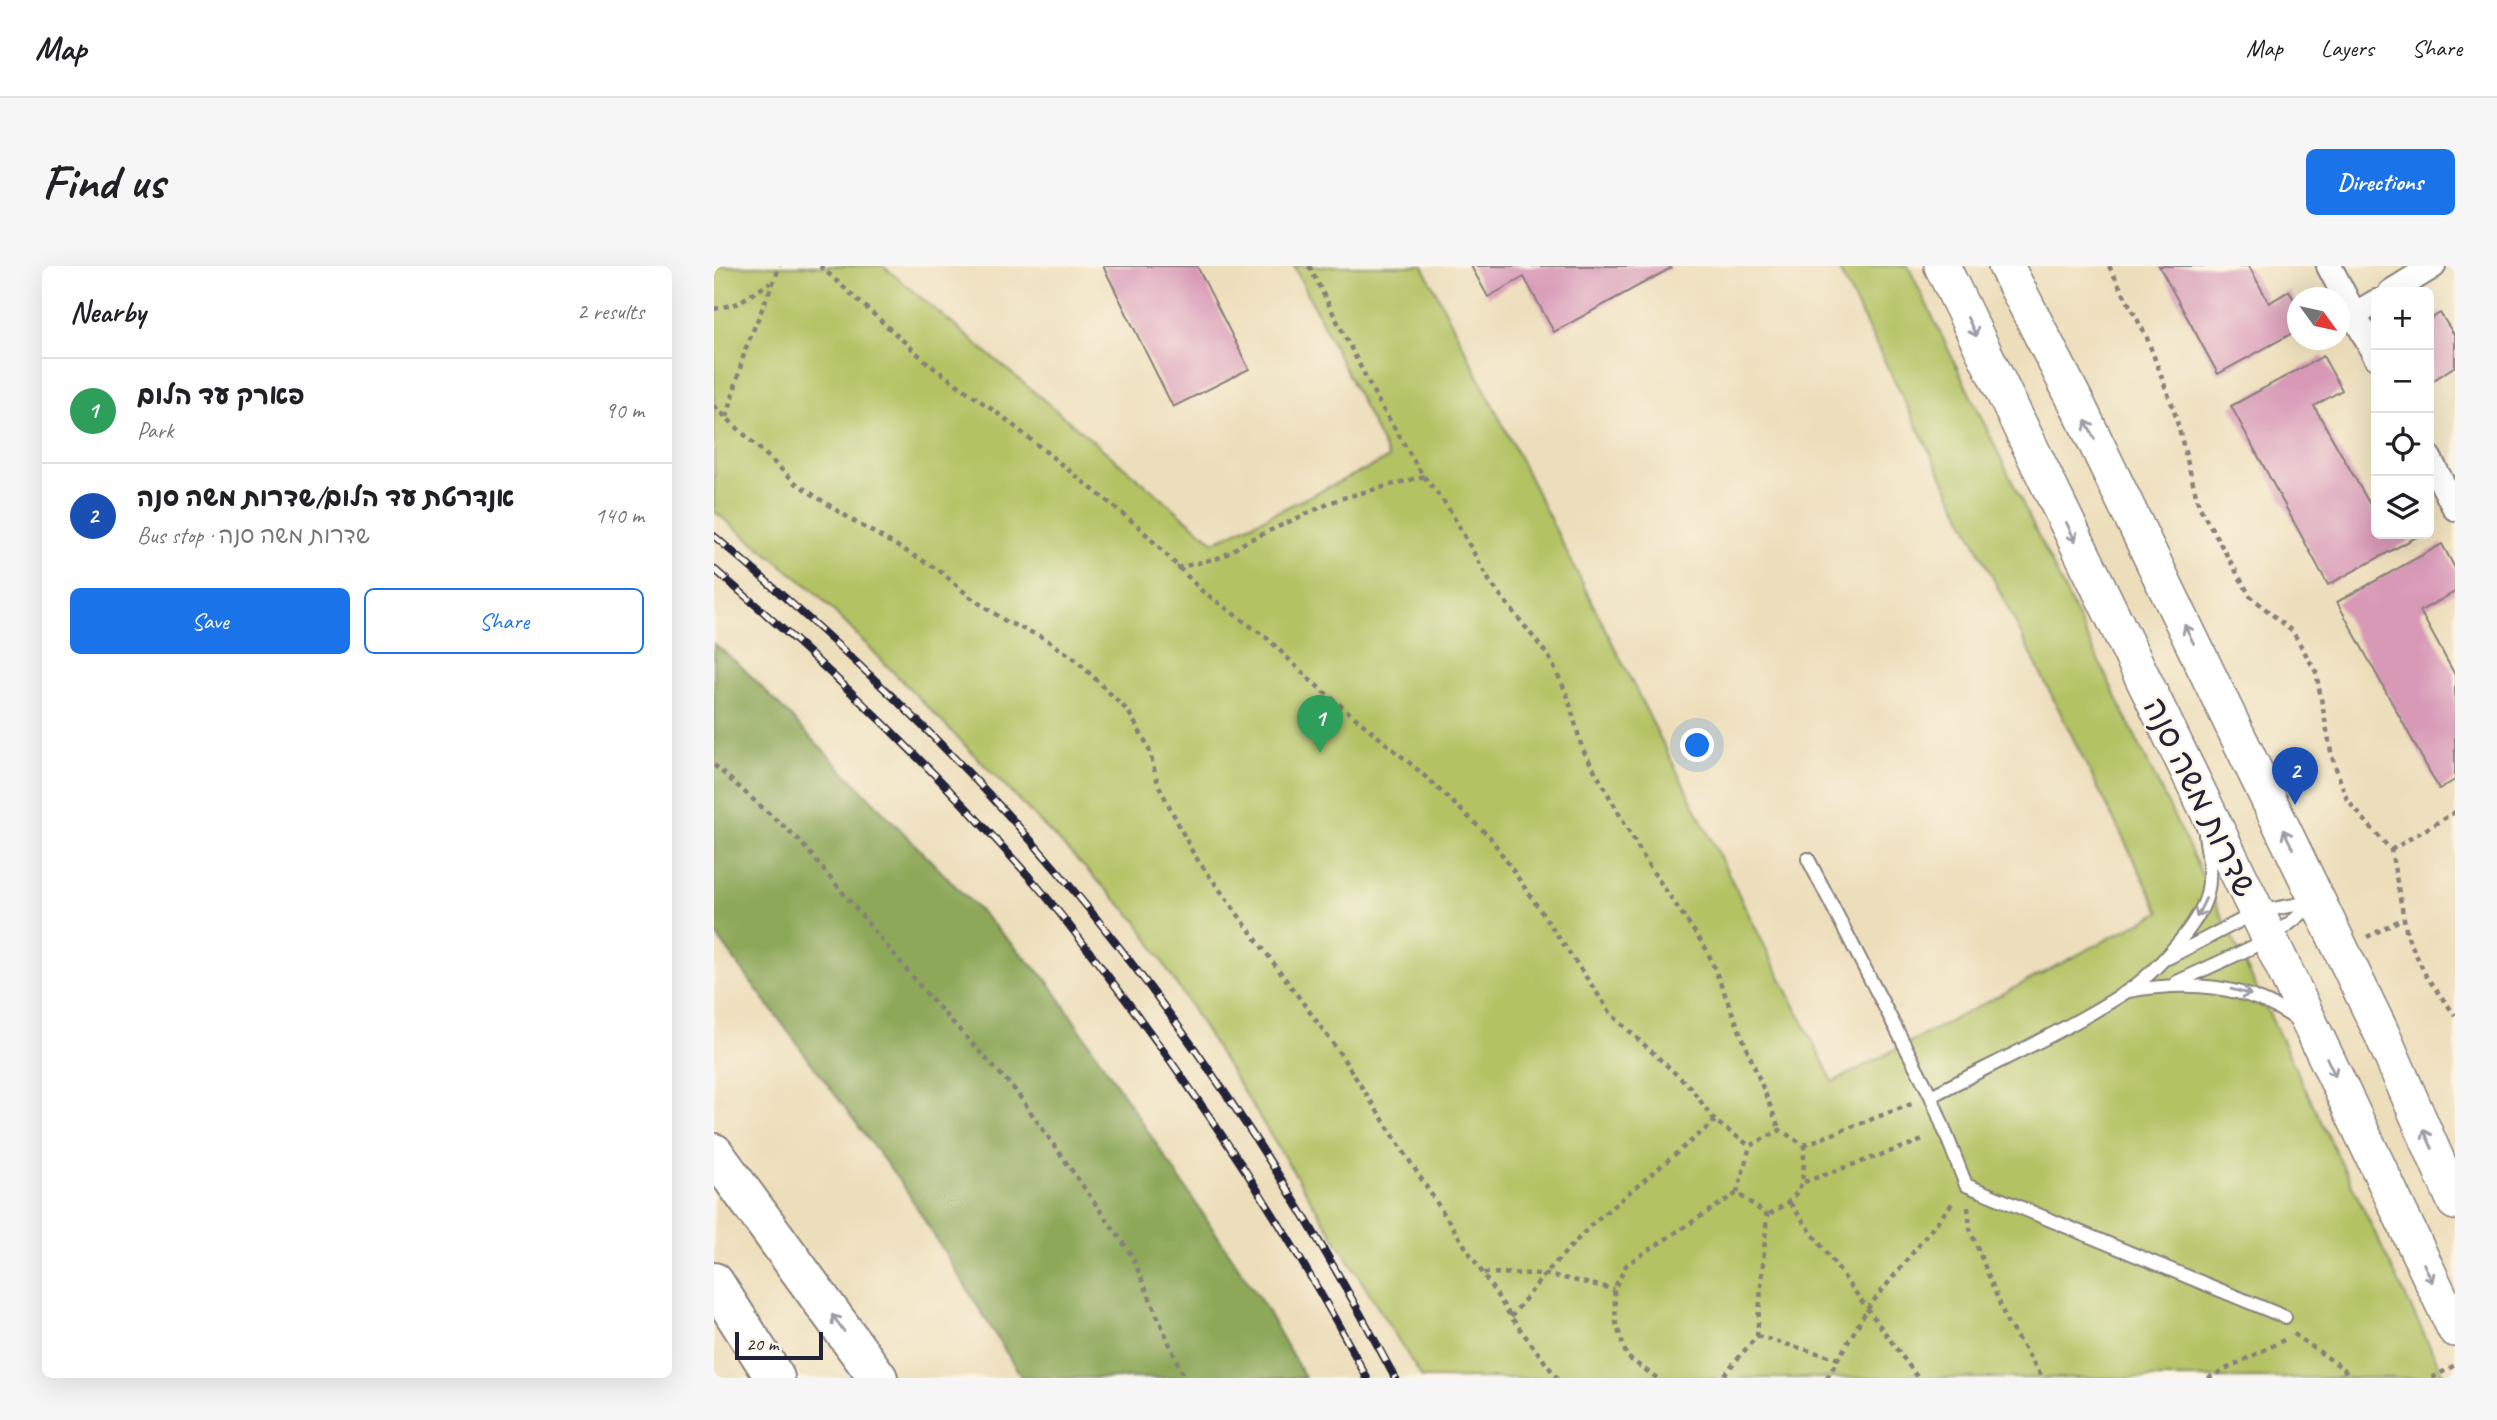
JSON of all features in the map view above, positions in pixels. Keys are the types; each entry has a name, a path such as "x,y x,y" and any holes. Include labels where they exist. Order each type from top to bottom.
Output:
{"highway":[{"path":"714,1153 878,1378"},
{"path":"714,1282 775,1378"}],"main road":[{"name":"שדרות משה סנה","path":"1942,266 2263,925 2455,1329"},
{"name":"שדרות משה סנה","path":"2006,266 2080,410 2381,1032 2455,1202"}],"street":[{"path":"2329,266 2372,350"},
{"path":"2398,287 2426,268"},
{"path":"2354,315 2371,305"},
{"path":"2434,468 2455,508"}],"lane":[{"path":"1931,1096 2128,991 2161,961 2199,914 2207,893 2210,864 2199,793"},
{"path":"1808,859 1931,1096 1966,1185 2285,1317"},
{"path":"2161,961 2263,925 2317,901"},
{"path":"2173,984 2263,925 2317,901"},
{"path":"2128,991 2173,984 2240,990 2276,1005 2314,1031"}],"path":[{"path":"727,417 746,351 771,282 780,266"},
{"path":"820,266 930,365 1004,418 1138,526 1201,590 1268,639 1310,680 1418,770 1490,837 1612,1015 1690,1087 1715,1121 1750,1146"},
{"path":"1309,266 1377,399 1424,476 1448,507 1490,582 1549,657 1567,694 1582,748 1647,863 1707,950 1780,1130 1804,1145"},
{"path":"2109,266 2147,338 2174,410 2199,506 2250,597 2293,632 2316,672 2332,757 2347,800 2391,850 2407,934 2426,976 2455,1015"},
{"path":"714,309 736,304 771,282"},
{"path":"714,406 797,484 855,522 939,569 970,597 1007,622 1042,637 1074,658 1128,711 1148,746 1158,784 1194,855 1337,1049 1511,1317 1557,1378"},
{"path":"1177,568 1222,557 1247,541 1339,499 1424,476"},
{"path":"714,765 799,840 931,999 1015,1090 1131,1254 1184,1378"},
{"path":"2391,850 2455,812"},
{"path":"1804,1145 1931,1096"},
{"path":"1511,1317 1545,1274 1593,1223 1715,1121"},
{"path":"1657,1378 1627,1357 1616,1323 1615,1289 1627,1264 1737,1193 1750,1146 1780,1130"},
{"path":"1804,1182 1945,1132"},
{"path":"1767,1215 1790,1203 1804,1182 1804,1145"},
{"path":"1826,1378 1868,1308 1966,1185"},
{"path":"1966,1185 1970,1229 2007,1321 2043,1378"},
{"path":"1737,1193 1767,1215"},
{"path":"1790,1203 1918,1378"},
{"path":"1721,1378 1757,1336 1767,1215"},
{"path":"1483,1273 1545,1274 1615,1289"},
{"path":"2285,1317 2295,1335 2344,1369 2349,1378"},
{"path":"2208,1378 2295,1335"},
{"path":"1757,1336 1839,1359"},
{"path":"2431,1378 2455,1365"}],"green space":[{"path":"714,266 883,266 1214,542 1389,458 1294,266 1423,266 1833,1082 2160,912 1837,266 1908,266 2445,1378 1422,1378 1137,921 813,590 714,511"},
{"path":"714,644 740,665 1047,980 1265,1307 1305,1378 1022,1378 906,1190 714,932"}],"building":[{"path":"1103,266 1197,266 1249,369 1173,407"},
{"path":"1471,266 1671,268 1554,332 1524,277 1488,297"},
{"path":"2159,266 2249,266 2269,303 2287,292 2287,336 2218,374"},
{"path":"2440,313 2455,336 2455,366 2434,380 2434,350 2434,317"},
{"path":"2323,356 2342,390 2314,406 2371,506 2371,539 2413,539 2328,585 2231,406"},
{"path":"2442,544 2455,568 2455,592 2420,611 2455,675 2455,780 2439,789 2337,602"}],"railway":[{"path":"714,536 805,615 936,740 1019,827 1107,932 1198,1053 1282,1180 1395,1378"},
{"path":"714,569 882,722 962,803 1061,915 1159,1045 1223,1137 1284,1232 1367,1378"}],"place":[{"name":"פארק עד הלום","path":"1320,753"},
{"name":"אנדרטת עד הלום/שדרות משה סנה","path":"2295,805"}]}
